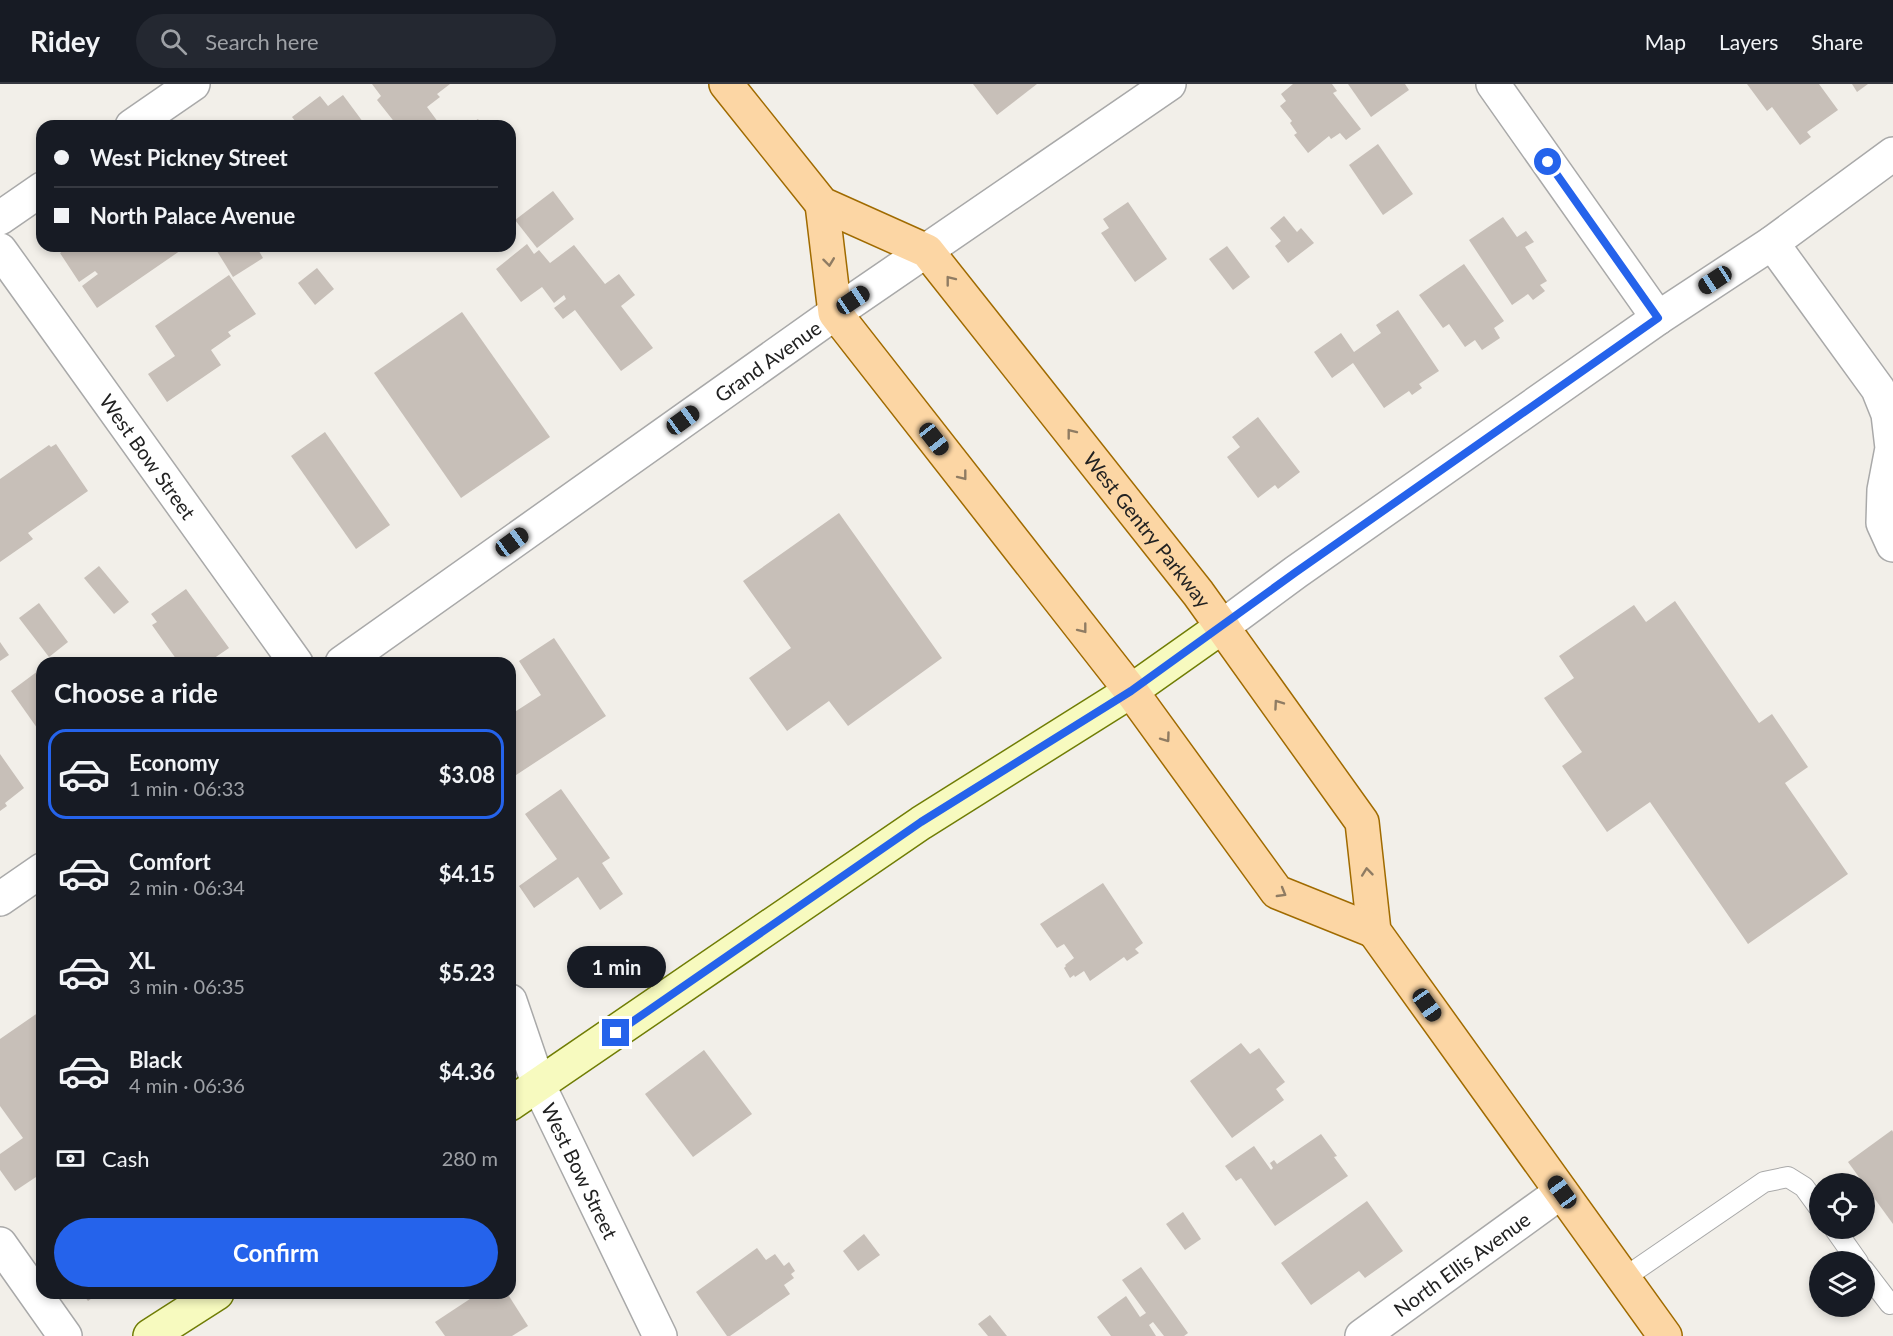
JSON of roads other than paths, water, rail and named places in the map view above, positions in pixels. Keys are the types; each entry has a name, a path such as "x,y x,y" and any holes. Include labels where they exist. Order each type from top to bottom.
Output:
{"main road":[{"name":"West Gentry Parkway","path":"726,84 822,204 927,251 1223,626 1362,822 1374,931 1665,1336"},
{"path":"822,204 835,313 1131,691 1277,892 1374,931"},
{"path":"516,1100 921,822 1131,691 1223,626"},
{"path":"150,1336 208,1299"}],"street":[{"path":"141,120 193,84"},
{"name":"Grand Avenue","path":"350,657 835,313 1169,84"},
{"path":"1493,84 1658,318"},
{"path":"1223,626 1296,572 1658,318 1772,243 1893,154"},
{"path":"0,218 36,193"},
{"path":"1772,243 1878,389 1888,414 1892,448 1884,490 1883,523 1893,545"},
{"name":"West Bow Street","path":"0,250 292,657"},
{"path":"0,899 36,874"},
{"name":"West Bow Street","path":"516,1019 539,1086 660,1336"},
{"name":"North Ellis Avenue","path":"1362,1336 1562,1192"},
{"path":"0,1244 36,1295"},
{"path":"39,1299 65,1336"}],"lane":[{"path":"1624,1278 1764,1182 1788,1177 1804,1187 1809,1194"},
{"path":"1875,1284 1890,1304"}]}
